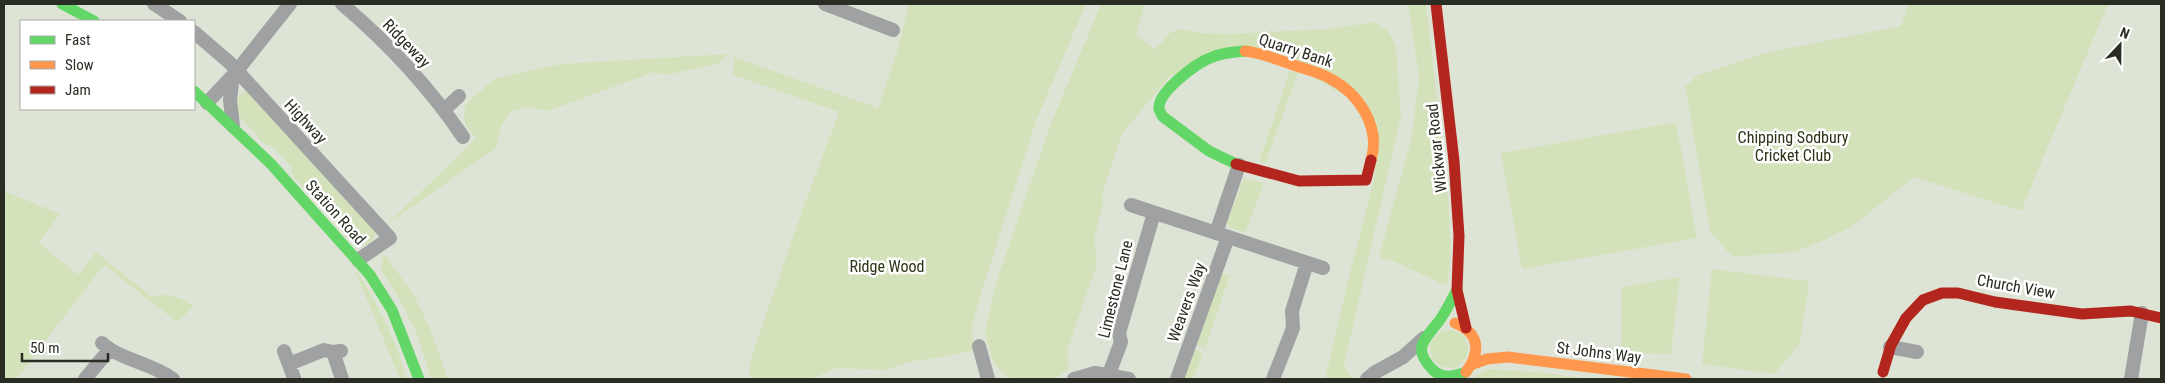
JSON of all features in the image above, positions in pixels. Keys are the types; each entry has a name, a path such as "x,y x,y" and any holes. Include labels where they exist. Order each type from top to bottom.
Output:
{"street":[{"path":"62,4 92,20"},
{"path":"154,4 178,20"},
{"path":"207,103 235,73 290,4"},
{"name":"Ridgeway","path":"342,4 390,49 444,110 463,137"},
{"path":"825,4 893,30"},
{"name":"Wickwar Road","path":"1436,4 1455,170 1459,236 1457,290 1477,351 1467,372"},
{"name":"Highway","path":"195,33 390,238 358,260"},
{"name":"Quarry Bank","path":"1245,51 1260,53 1330,78 1350,93 1364,110 1372,126 1374,151 1366,180 1299,181 1239,164 1209,151 1162,116 1159,110 1162,99 1186,72 1201,61 1216,54 1245,51"},
{"path":"234,126 230,100 235,73"},
{"name":"Station Road","path":"195,92 234,126 358,260 380,289 392,310 419,379"},
{"path":"444,110 459,96"},
{"name":"Weavers Way","path":"1177,379 1222,235 1239,164"},
{"path":"1132,205 1323,268"},
{"name":"Limestone Lane","path":"1109,374 1120,342 1119,333 1154,213"},
{"path":"1273,379 1293,328 1292,311 1308,263"},
{"name":"Wickwar Road","path":"1424,338 1434,327 1457,290"},
{"name":"Church View","path":"1883,372 1890,347 1906,318 1918,304 1928,297 1942,293 1958,293 1995,302 2082,314 2125,311 2161,318"},
{"path":"2131,379 2142,313"},
{"path":"1434,327 1451,323 1470,332"},
{"name":"St Johns Way","path":"1470,332 1508,357"},
{"path":"1367,379 1374,373 1394,364 1424,338"},
{"path":"1424,338 1422,354 1437,374"},
{"path":"85,379 106,346 145,363 173,379"},
{"path":"979,346 988,379"},
{"path":"1890,347 1917,352"},
{"path":"294,378 286,358 324,350 337,352 342,379"},
{"name":"St Johns Way","path":"1467,372 1487,359 1508,357 1686,379"},
{"path":"1394,364 1452,377 1467,372"},
{"path":"1074,379 1095,373 1129,379"}],"green space":[{"name":"Ridge Wood","path":"909,4 1086,4 1036,121 979,300 972,326 974,350 944,357 913,361 885,370 837,368 810,379 752,379 749,370 752,355 803,208 839,112 733,75 734,57 878,108 898,48"},
{"path":"1101,4 1145,4 1136,34 1155,49 1170,33 1178,29 1226,34 1329,29 1373,22 1388,30 1396,47 1401,116 1344,365 1351,379 1325,379 1375,175 1371,110 1261,48 1170,76 1122,134 1102,194 1103,204 1094,239 1097,264 1067,351 1069,370 1053,379 1013,379 1000,371 992,359 985,332 996,283 1050,126"},
{"path":"1408,4 1426,4 1447,179 1451,250 1447,286 1395,262 1379,257 1412,136 1419,76"},
{"name":"Chipping Sodbury Cricket Club","path":"1909,4 2108,4 2021,211 1914,177 1853,226 1822,241 1794,252 1733,257 1710,232 1685,86 1698,75 1765,53 1901,26"},
{"path":"728,54 718,64 665,75 654,72 548,111 526,107 510,112 502,124 496,148 386,225 476,139 466,125 464,116 465,106 496,78 560,64"},
{"path":"1290,71 1298,73 1265,164 1259,161"},
{"path":"248,91 376,228 374,238 368,244 360,245 345,236 293,176 291,166 272,146 265,144 237,114 237,98 243,92"},
{"path":"1676,122 1697,238 1522,269 1501,153"},
{"path":"1244,178 1264,183 1245,233 1230,228 1227,223"},
{"path":"4,191 60,214 39,243 78,275 96,252 151,296 173,296 194,306 177,322 104,265 16,379 4,379"},
{"path":"386,256 415,297 431,331 448,379 431,379 418,336 398,296 381,270 383,257"},
{"path":"1712,269 1809,281 1800,344 1774,374 1702,364"},
{"path":"355,271 361,278 386,323 400,357 405,379 400,379"},
{"path":"1220,272 1230,276 1205,348 1195,344"},
{"path":"1680,277 1671,354 1621,353 1622,287"},
{"path":"1449,330 1462,336 1468,349 1462,362 1449,368 1436,362 1430,349 1436,336"},
{"path":"1194,349 1203,353 1193,379 1183,379"},
{"path":"1489,369 1592,379 1473,379 1481,372"}],"traffic: fast":[{"path":"62,4 92,20"},
{"path":"1236,164 1209,151 1162,116 1159,109 1164,95 1179,79 1196,66 1218,55 1245,51"},
{"path":"195,92 271,164 370,275 392,310 419,379"},
{"path":"1457,290 1442,317 1422,344 1422,350 1426,362 1437,373 1449,376 1466,372"}],"traffic: slow":[{"path":"1245,51 1269,56 1320,74 1340,84 1350,92 1365,112 1370,124 1373,135 1371,160"},
{"path":"1455,323 1469,332 1475,344 1474,357 1466,372"},
{"path":"1473,364 1487,359 1508,357 1686,379"}],"traffic: jam":[{"path":"1436,4 1454,161 1459,236 1457,290 1466,328"},
{"path":"1236,164 1299,181 1366,180 1371,160"},
{"path":"1883,372 1891,345 1906,318 1923,300 1942,293 1958,293 1995,302 2082,314 2131,311 2161,318"}]}
